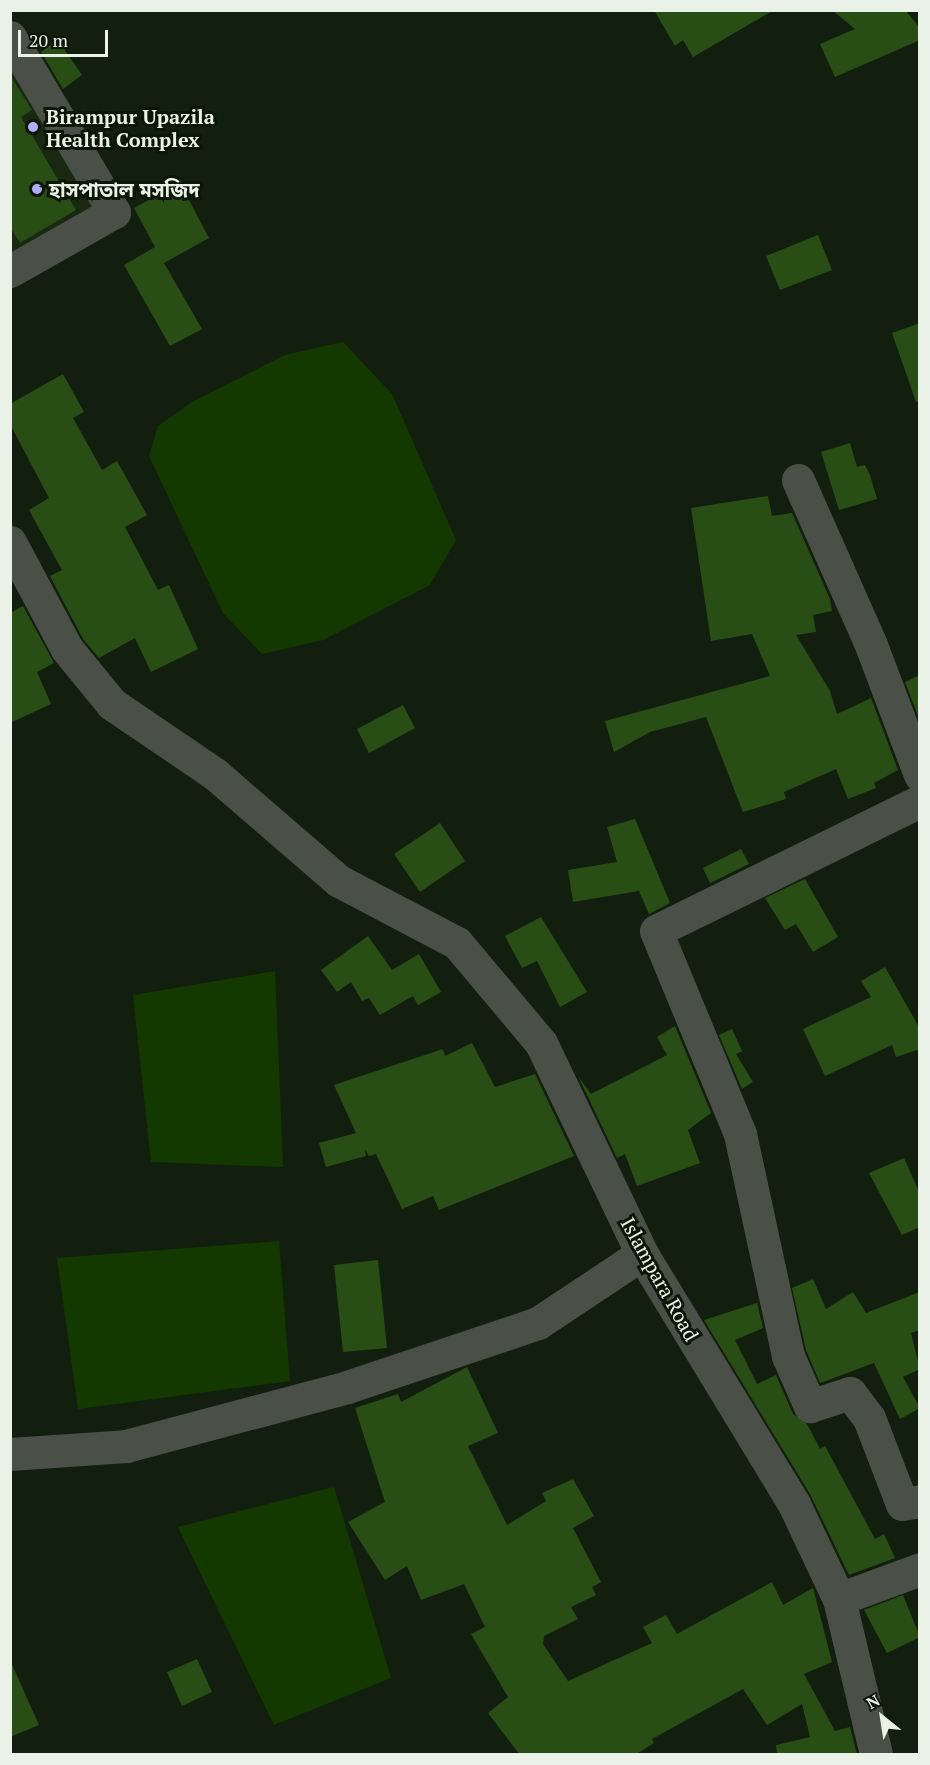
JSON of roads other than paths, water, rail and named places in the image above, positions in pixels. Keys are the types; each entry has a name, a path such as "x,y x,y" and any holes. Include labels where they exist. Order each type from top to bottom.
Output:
{"street":[{"path":"10,37 114,212 10,271"},
{"path":"798,480 875,656 920,775"},
{"name":"Islampara Road","path":"10,542 67,649 112,704 215,774 339,881 457,944 541,1043 642,1254 794,1504 840,1599 876,1755"},
{"path":"920,801 656,931 740,1134 788,1356 810,1406 850,1393 868,1418 902,1504 920,1501"},
{"path":"10,1454 126,1446 358,1384 538,1323 642,1254"},
{"path":"840,1599 920,1569"}],"place":[{"name":"Birampur Upazila Health Complex","path":"33,127"},
{"name":"হাসপাতাল মসজিদ","path":"37,189"}]}
